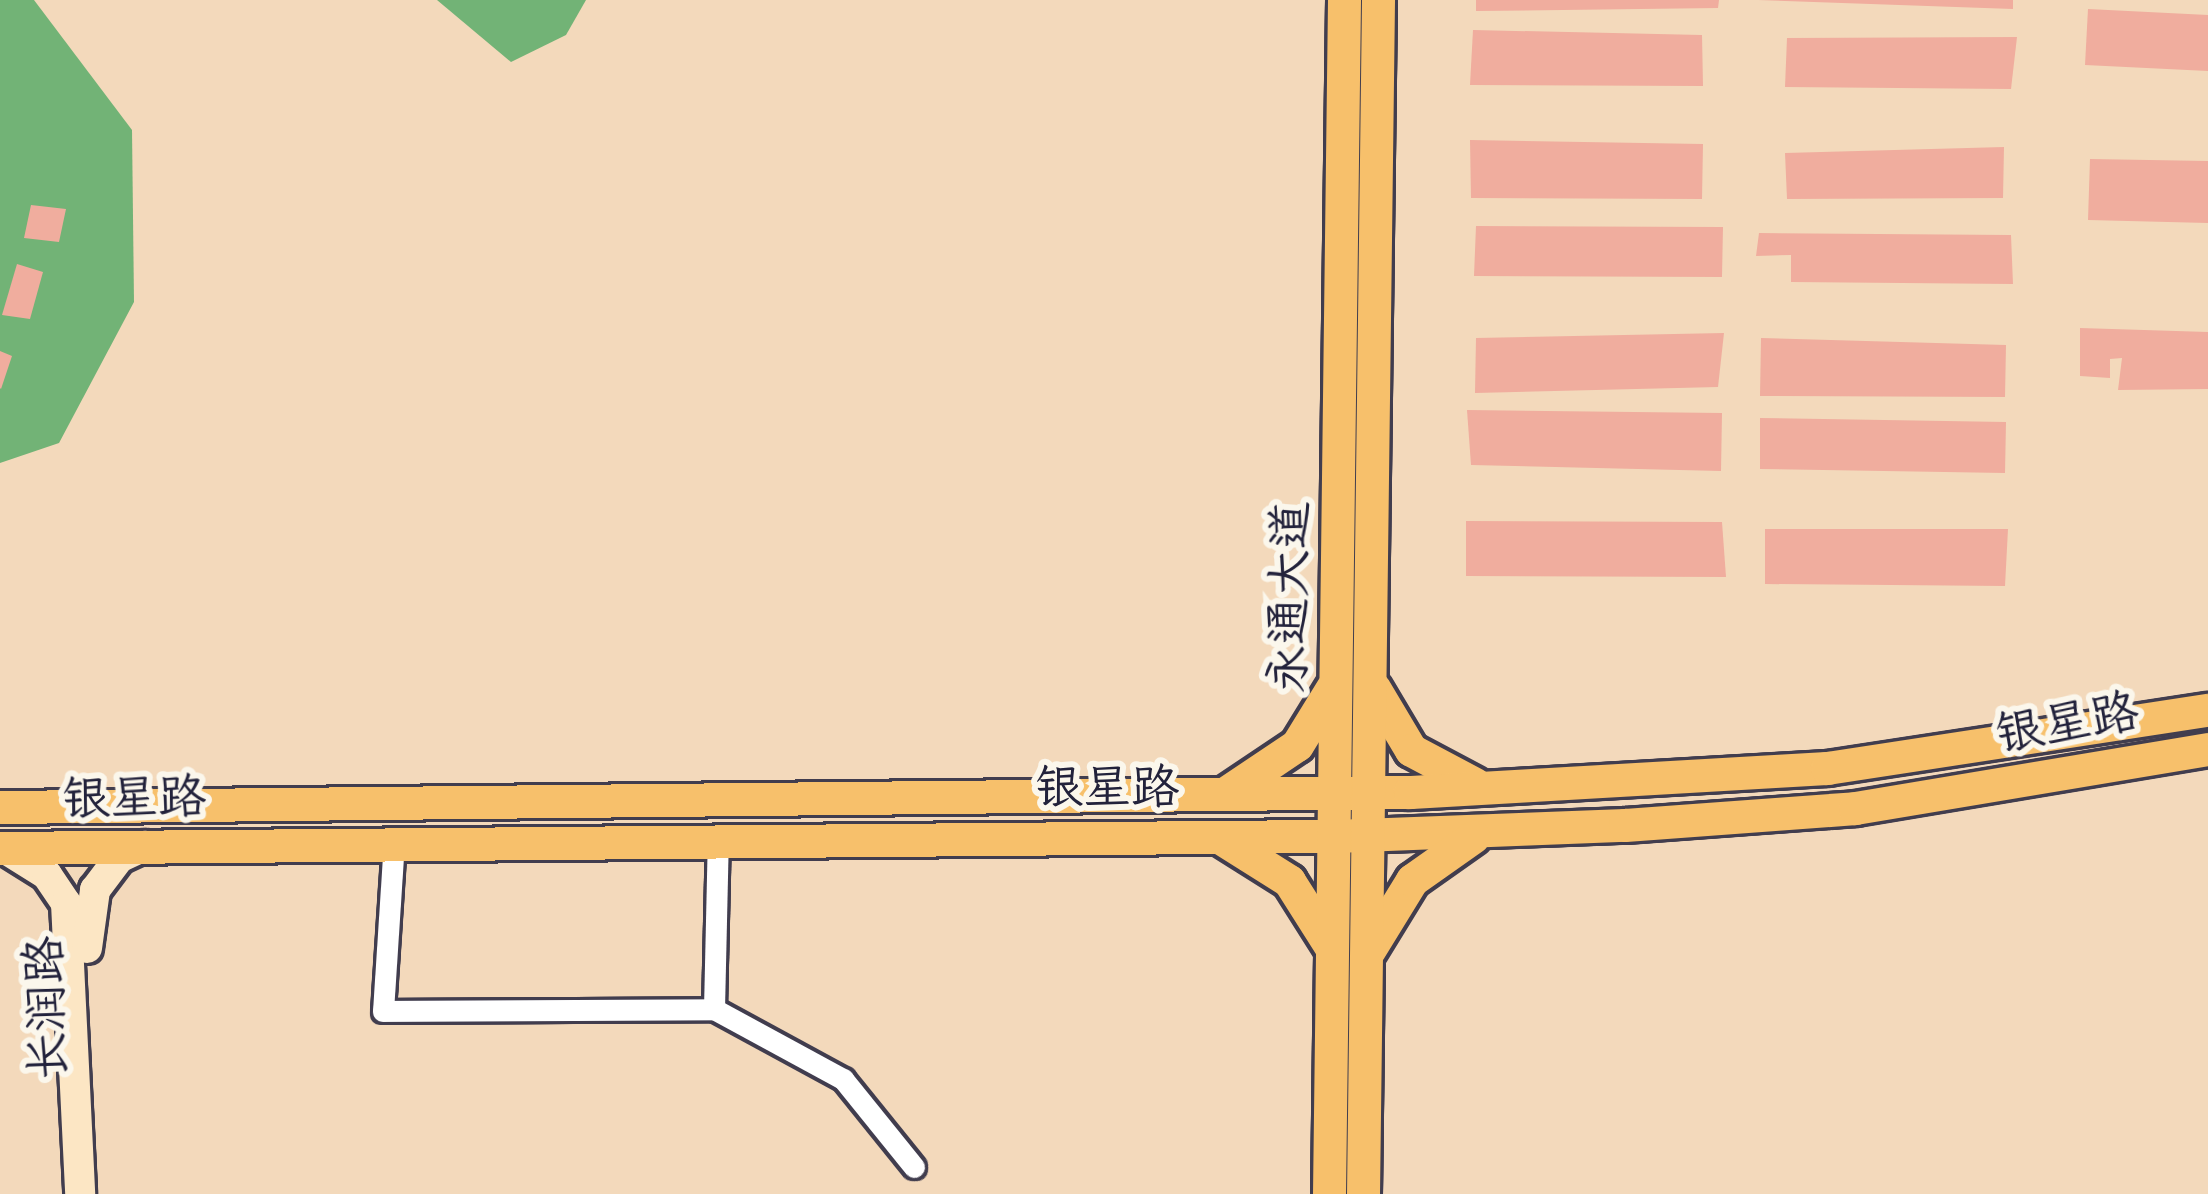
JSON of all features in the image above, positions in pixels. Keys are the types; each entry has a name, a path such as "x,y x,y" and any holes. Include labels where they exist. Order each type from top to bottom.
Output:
{"main road":[{"name":"永通大道","path":"1329,1194 1349,955 1352,794 1344,0"},
{"name":"永通大道","path":"1353,675 1378,0"},
{"path":"1219,794 1263,775 1297,745 1353,675 1426,764 1494,788"},
{"name":"银星路","path":"0,807 1352,794 1494,788 1827,768 2208,710"},
{"name":"银星路","path":"2,848 1489,831 1855,808 2208,749"},
{"path":"1217,836 1289,881 1349,955 1412,880 1447,849 1489,831"},
{"name":"长润路","path":"97,1194 86,920 105,874 145,846"},
{"name":"长润路","path":"2,848 47,875 66,904 80,1194"},
{"name":"永通大道","path":"1349,955 1363,1194"}],"street":[{"path":"715,1009 718,837"},
{"path":"394,841 383,1010 715,1009 842,1079 914,1167"}],"green space":[{"path":"0,0 34,0 132,130 134,302 59,443 0,463"},
{"path":"437,0 586,0 566,35 511,62"}],"building":[{"path":"1476,0 1719,0 1718,8 1476,11"},
{"path":"1758,0 2013,0 2013,9"},
{"path":"2088,9 2208,15 2208,71 2085,65"},
{"path":"1473,30 1702,35 1703,86 1470,85"},
{"path":"2017,37 2011,89 1785,87 1787,38"},
{"path":"1470,140 1703,144 1702,199 1471,198"},
{"path":"2004,147 2003,198 1787,199 1785,153"},
{"path":"2090,159 2208,161 2208,223 2088,220"},
{"path":"31,205 66,209 59,242 24,238"},
{"path":"1476,226 1723,227 1722,277 1474,276"},
{"path":"1759,233 2011,235 2013,284 1791,282 1791,255 1756,256"},
{"path":"17,264 43,272 30,319 2,315"},
{"path":"2080,328 2208,332 2208,389 2118,390 2122,358 2110,359 2110,378 2080,376"},
{"path":"1724,333 1718,387 1475,393 1476,338"},
{"path":"1761,338 2006,345 2005,397 1760,396"},
{"path":"0,351 12,356 1,389 0,388"},
{"path":"1467,410 1722,413 1721,471 1471,465"},
{"path":"1760,418 2006,422 2005,473 1760,469"},
{"path":"1466,521 1722,522 1726,577 1466,576"},
{"path":"1765,529 2008,529 2005,586 1765,584"}]}
